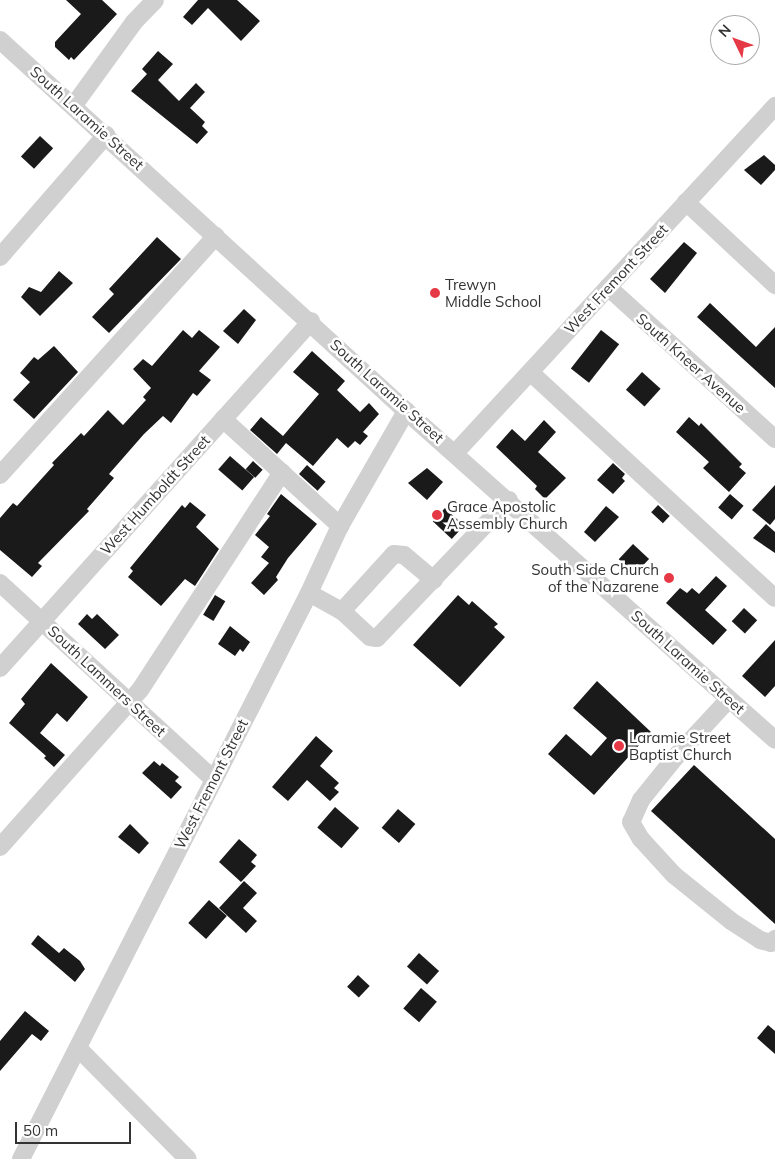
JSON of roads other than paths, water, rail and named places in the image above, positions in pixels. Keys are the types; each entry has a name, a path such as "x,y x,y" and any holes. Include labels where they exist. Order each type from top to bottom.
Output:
{"street":[{"path":"74,105 134,22 155,0"},
{"name":"South Laramie Street","path":"0,40 311,321 406,411 456,452 729,699 772,731"},
{"name":"West Fremont Street","path":"456,452 686,202 774,110"},
{"path":"0,257 106,135"},
{"path":"686,202 775,285"},
{"path":"0,476 216,236"},
{"name":"South Kneer Avenue","path":"608,287 775,439"},
{"name":"West Humboldt Street","path":"0,668 311,321"},
{"path":"530,372 775,598"},
{"name":"West Fremont Street","path":"21,1159 309,593 340,526 406,411"},
{"path":"223,419 340,526"},
{"path":"0,847 130,702 282,472"},
{"path":"309,593 342,612 370,637 377,638 509,500"},
{"path":"342,612 394,554 404,555 434,580"},
{"name":"South Lammers Street","path":"0,583 213,779"},
{"path":"729,699 659,777 641,800 632,822 641,839 674,875 724,916 760,940 771,943 775,939"},
{"path":"78,1048 188,1159"}],"place":[{"name":"Trewyn Middle School","path":"435,293"},
{"name":"Grace Apostolic Assembly Church","path":"437,515"},
{"name":"South Side Church of the Nazarene","path":"669,578"},
{"name":"Laramie Street Baptist Church","path":"619,746"}]}
